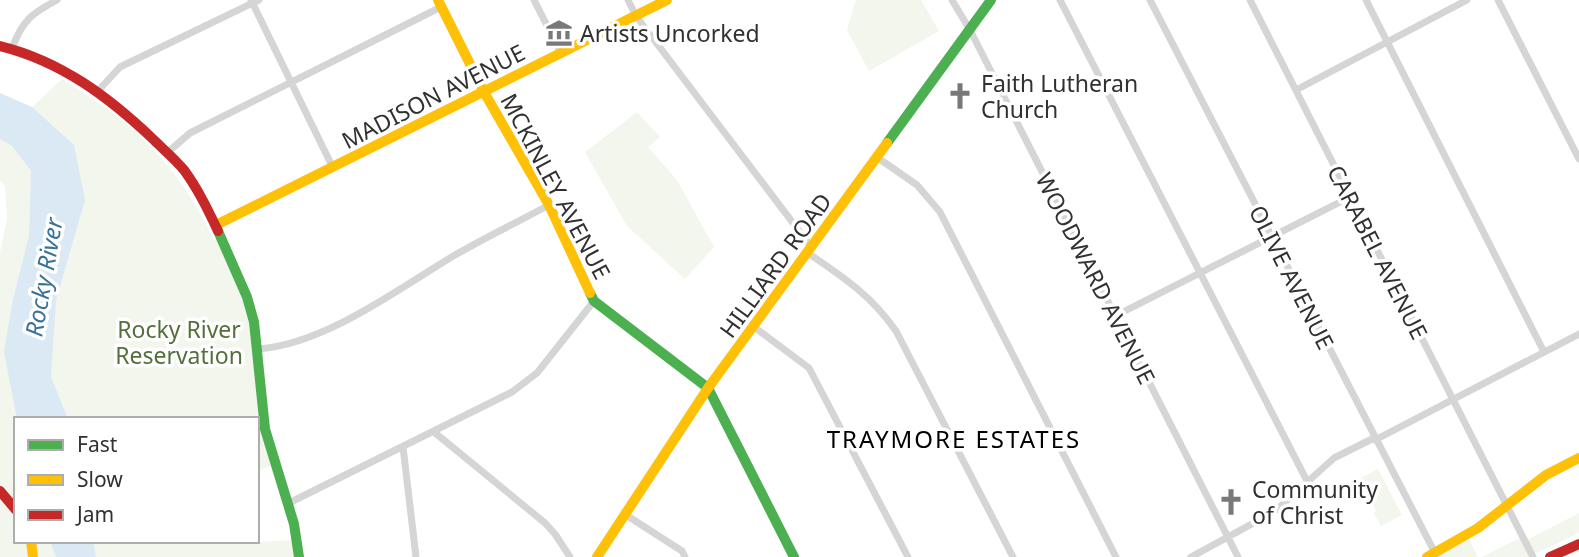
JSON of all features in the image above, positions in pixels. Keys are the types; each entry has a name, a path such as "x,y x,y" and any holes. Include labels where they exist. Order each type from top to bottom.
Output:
{"main road":[{"name":"MADISON AVENUE","path":"216,225 667,0"},
{"name":"HILLIARD ROAD","path":"597,557 626,516 683,423 991,0"},
{"name":"MCKINLEY AVENUE","path":"440,4 484,92 549,205 594,301 708,388 794,557"},
{"path":"0,46 48,62 98,91 186,172 216,225 250,306 259,349 264,421 277,471 289,503 298,539 299,557"},
{"path":"1431,555 1478,528 1546,475 1579,458"},
{"path":"0,491 14,508"},
{"path":"1550,557 1579,544"}],"street":[{"path":"12,48 21,26 34,12 57,0"},
{"path":"534,0 561,53"},
{"path":"628,0 636,16 810,251 861,290 880,309 896,331 1013,557"},
{"name":"WOODWARD AVENUE","path":"952,0 970,30 1238,557"},
{"path":"1060,0 1307,481"},
{"name":"OLIVE AVENUE","path":"1150,0 1375,439 1431,555"},
{"name":"CARABEL AVENUE","path":"1250,0 1533,557"},
{"path":"1366,0 1544,352"},
{"path":"1296,90 1466,0"},
{"path":"1498,0 1579,159"},
{"path":"98,91 120,67 254,1 333,168"},
{"path":"167,153 190,133 292,83 440,4"},
{"path":"878,158 917,185 940,212 1116,557"},
{"path":"1115,316 1350,197"},
{"path":"259,349 292,345 304,340 549,205"},
{"path":"289,503 434,432 527,382 594,301"},
{"path":"754,327 809,368 908,557"},
{"path":"1191,557 1274,512 1334,458 1579,334"},
{"path":"434,432 545,523 570,557"},
{"path":"403,447 416,557"},
{"path":"626,516 682,551 685,557"}],"green space":[{"path":"856,0 921,0 939,31 869,71 847,30"},
{"name":"Rocky River Reservation","path":"62,79 88,95 151,147 185,189 214,240 220,237 245,296 274,464 259,471 259,417 14,417 14,543 259,543 297,540 296,557 0,557 0,252 7,219 5,186 0,181 0,139 12,146 31,171 29,235 8,327 55,305 74,145 32,107"},
{"path":"637,112 660,137 648,147 677,180 714,247 685,279 627,226 585,152"},
{"path":"1378,469 1402,515 1381,526 1370,498 1367,500 1361,488 1361,478"},
{"path":"1579,513 1579,533 1528,557 1482,557 1520,538 1523,542"},
{"path":"1469,539 1478,557 1435,557"}],"water":[{"name":"Rocky River","path":"0,93 32,107 74,145 85,200 56,300 51,377 67,417 17,417 4,352 12,303 29,235 31,171 12,146 0,139"},
{"path":"51,543 93,543 96,557 56,557"}],"traffic: fast":[{"path":"887,143 991,0"},
{"path":"218,231 247,297 254,322 265,429 294,524 299,557"},
{"path":"590,293 594,301 708,388 794,557"}],"traffic: slow":[{"path":"438,0 484,92 549,205 590,293"},
{"path":"216,225 667,0"},
{"path":"597,557 708,388 887,143"},
{"path":"1427,557 1478,528 1546,475 1579,458"},
{"path":"31,543 33,557"}],"traffic: jam":[{"path":"0,46 64,71 120,109 184,170 218,231"},
{"path":"0,491 14,508"},
{"path":"1550,557 1579,544"}],"place":[{"name":"Artists Uncorked","path":"559,33"},
{"name":"Faith Lutheran Church","path":"960,96"},
{"name":"Community of Christ","path":"1231,502"}],"district":[{"name":"TRAYMORE ESTATES","path":"954,438"}]}
